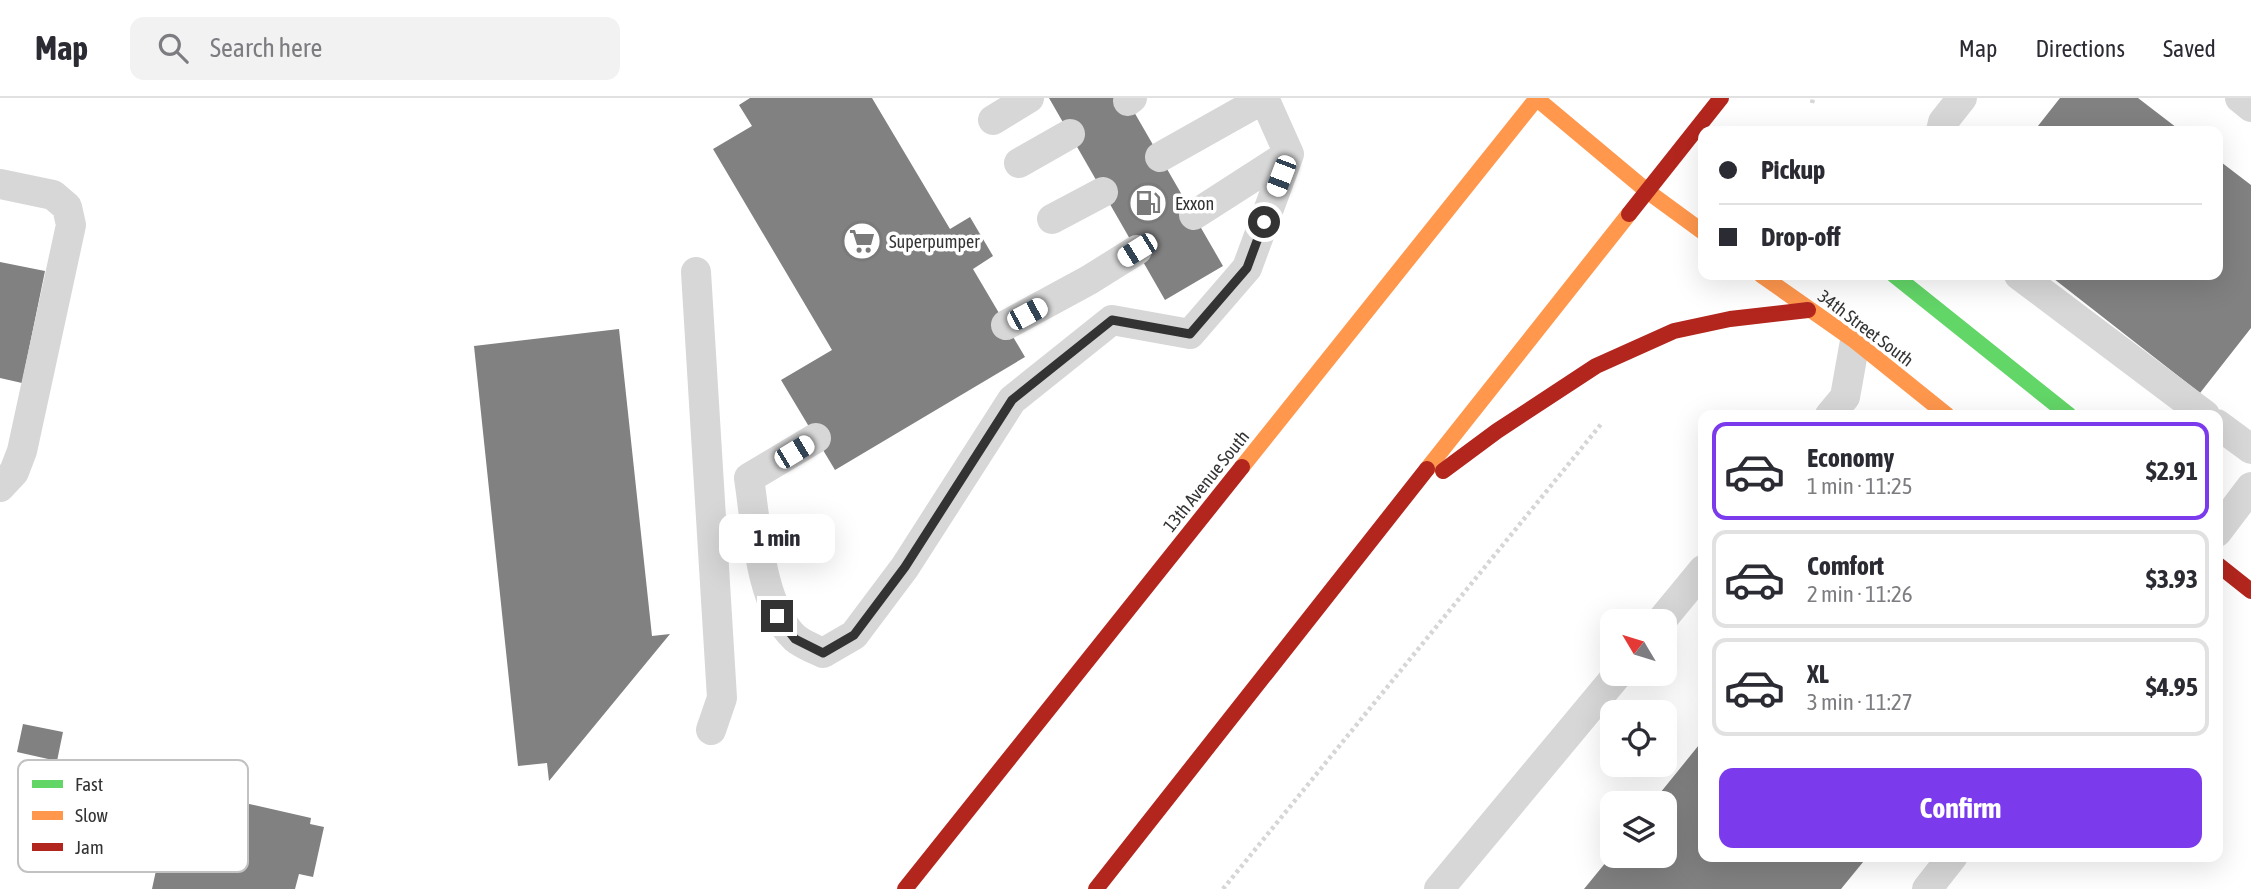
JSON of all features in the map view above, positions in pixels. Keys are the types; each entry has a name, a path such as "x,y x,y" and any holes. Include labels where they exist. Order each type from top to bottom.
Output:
{"main road":[{"path":"1537,98 1647,191 1698,228"},
{"name":"13th Avenue South","path":"905,889 1537,98"},
{"path":"1096,889 1721,98"},
{"path":"1690,105 1713,126"},
{"name":"34th Street South","path":"1768,280 1855,341 1941,410"},
{"path":"1900,280 2063,410"},
{"path":"1402,501 1497,431 1596,366 1674,331 1730,319 1808,310"},
{"path":"2223,569 2251,591"}],"lane":[{"path":"993,120 1029,98"},
{"path":"816,438 749,478 766,582 777,616 795,639 823,653 854,635 905,567 1012,400 1112,320 1190,334 1247,268 1289,154 1265,98 1160,157"},
{"path":"1942,126 1962,98"},
{"path":"2240,98 2251,107"},
{"path":"1019,163 1070,134"},
{"path":"1194,215 1289,154"},
{"path":"0,184 53,195 67,206 71,225 22,451 14,472 0,486"},
{"path":"1052,219 1102,192"},
{"path":"1006,325 1089,280 1137,250"},
{"path":"696,272 722,698 711,730"},
{"path":"1089,280 1112,320"},
{"path":"2027,280 2198,410"},
{"path":"1834,410 1845,397 1855,341"},
{"path":"2223,428 2251,449"},
{"path":"2223,523 2251,487"},
{"path":"1671,609 1698,576"},
{"path":"1439,889 1608,686"},
{"path":"1927,889 1948,862"}],"path":[{"path":"1223,889 1606,417"}],"building":[{"path":"750,98 872,98 950,229 970,217 993,256 973,269 1025,357 835,470 781,380 832,350 713,149 752,126 739,105"},
{"name":"Exxon","path":"1049,98 1126,98 1223,266 1165,300"},
{"path":"2060,98 2138,98 2174,126 2038,126"},
{"path":"2223,164 2251,185 2251,328 2200,393 2055,280 2223,280"},
{"path":"0,262 45,271 22,383 0,378"},
{"path":"619,329 652,636 670,634 549,781 547,763 518,766 474,346"},
{"path":"23,724 63,732 57,760 17,752"},
{"path":"1698,746 1698,862 1863,862 1841,889 1584,889 1601,868 1677,868 1677,791 1662,791 1673,777 1677,777 1677,772"},
{"path":"248,804 311,818 310,824 324,827 313,877 299,874 295,889 152,889 156,872 248,872"}],"traffic: fast":[{"path":"1900,280 2063,410"}],"traffic: slow":[{"path":"1536,98 1647,191 1698,228"},
{"path":"1242,467 1537,98"},
{"path":"1427,469 1629,214"},
{"path":"1768,280 1855,341 1941,410"}],"traffic: jam":[{"path":"1699,126 1721,98"},
{"path":"1629,214 1698,127"},
{"path":"1443,471 1497,431 1596,366 1674,331 1730,319 1808,310"},
{"path":"905,889 1242,467"},
{"path":"1096,889 1427,469"},
{"path":"2223,569 2251,591"}],"place":[{"name":"Exxon","path":"1148,203"},
{"name":"Superpumper","path":"862,241"}],"route":[{"path":"777,616 795,639 823,653 854,635 905,567 1012,400 1112,320 1190,334 1247,268 1264,222"}]}
